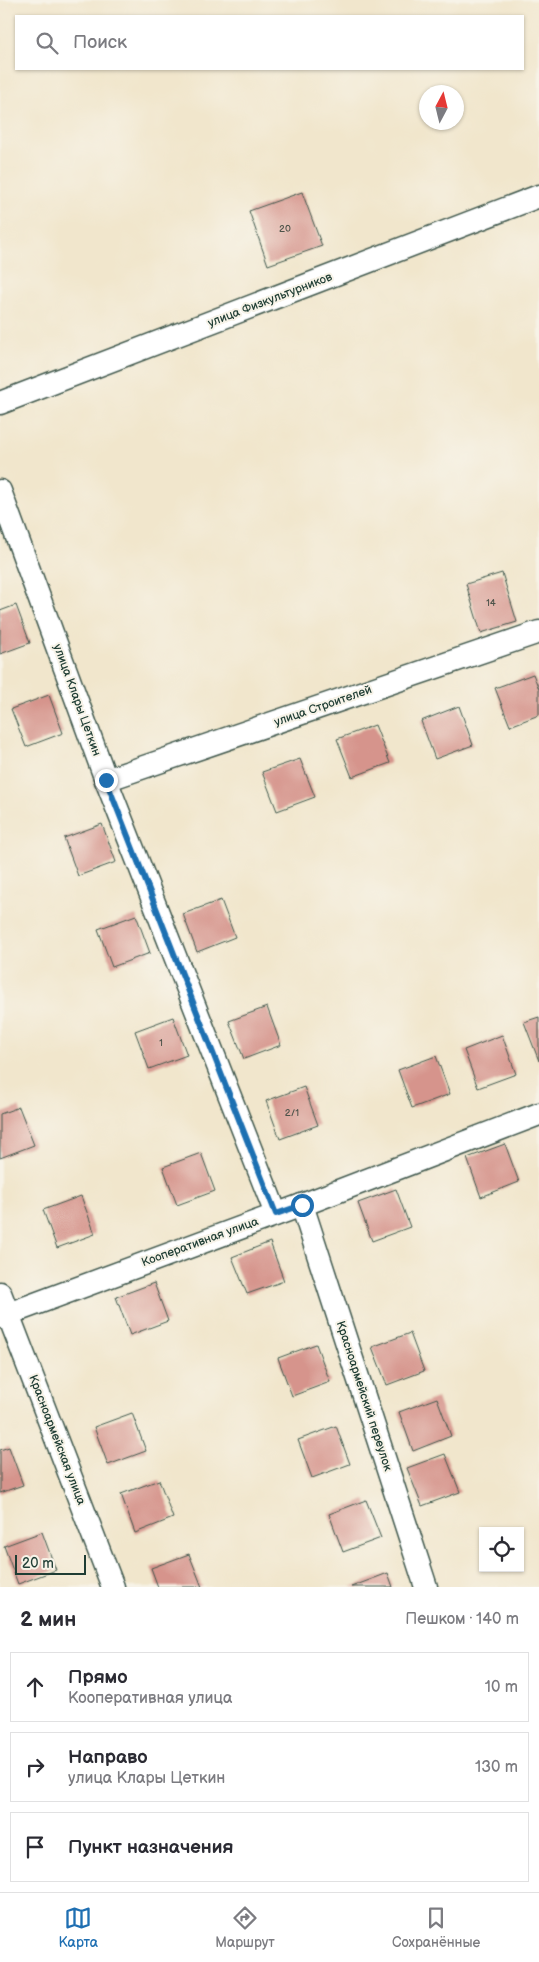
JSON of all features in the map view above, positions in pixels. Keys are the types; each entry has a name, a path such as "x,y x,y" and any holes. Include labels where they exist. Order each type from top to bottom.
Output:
{"street":[{"name":"улица Физкультурников","path":"0,403 539,196"},
{"name":"улица Клары Цеткин","path":"0,492 106,780 276,1214"},
{"name":"улица Строителей","path":"106,780 539,632"},
{"name":"Кооперативная улица","path":"4,1315 302,1205 539,1114"},
{"name":"Красноармейский переулок","path":"302,1205 426,1587"},
{"name":"Красноармейская улица","path":"0,1293 4,1315 113,1587"}],"building":[{"path":"302,192 322,246 268,265 249,211"},
{"path":"502,573 517,622 481,633 466,584"},
{"path":"16,605 30,643 0,654 0,611"},
{"path":"533,674 539,689 539,715 510,726 495,688"},
{"path":"49,695 63,733 26,747 11,709"},
{"path":"459,706 473,745 435,759 421,721"},
{"path":"375,725 390,763 352,777 337,739"},
{"path":"300,759 315,797 277,811 262,772"},
{"path":"102,824 116,862 78,876 64,838"},
{"path":"221,900 235,937 197,952 183,914"},
{"path":"136,915 150,953 112,967 98,929"},
{"path":"267,1007 281,1045 244,1059 229,1021"},
{"path":"173,1017 187,1055 149,1069 135,1031"},
{"path":"539,1017 539,1061 524,1022"},
{"path":"502,1035 516,1074 478,1088 464,1050"},
{"path":"436,1056 450,1094 412,1108 398,1070"},
{"path":"304,1087 318,1125 280,1139 266,1101"},
{"path":"19,1107 34,1145 0,1158 0,1114"},
{"path":"505,1144 519,1182 481,1197 467,1158"},
{"path":"201,1153 215,1191 177,1205 163,1167"},
{"path":"396,1189 410,1227 372,1241 358,1203"},
{"path":"81,1196 95,1234 57,1248 43,1210"},
{"path":"270,1242 284,1281 247,1294 232,1257"},
{"path":"154,1283 168,1321 130,1335 116,1297"},
{"path":"410,1333 424,1371 387,1385 372,1347"},
{"path":"316,1344 330,1382 292,1396 278,1358"},
{"path":"437,1398 451,1436 413,1451 399,1412"},
{"path":"132,1413 146,1451 108,1465 94,1427"},
{"path":"336,1426 350,1464 312,1478 298,1440"},
{"path":"9,1447 23,1485 0,1493 0,1450"},
{"path":"445,1454 460,1492 422,1506 407,1468"},
{"path":"159,1480 173,1518 135,1533 121,1494"},
{"path":"366,1500 381,1538 343,1552 329,1514"},
{"path":"42,1532 56,1570 18,1584 4,1546"},
{"path":"189,1554 202,1587 158,1587 151,1568"},
{"path":"388,1573 393,1587 351,1587"}],"route":[{"path":"106,780 276,1214 302,1205"}]}
